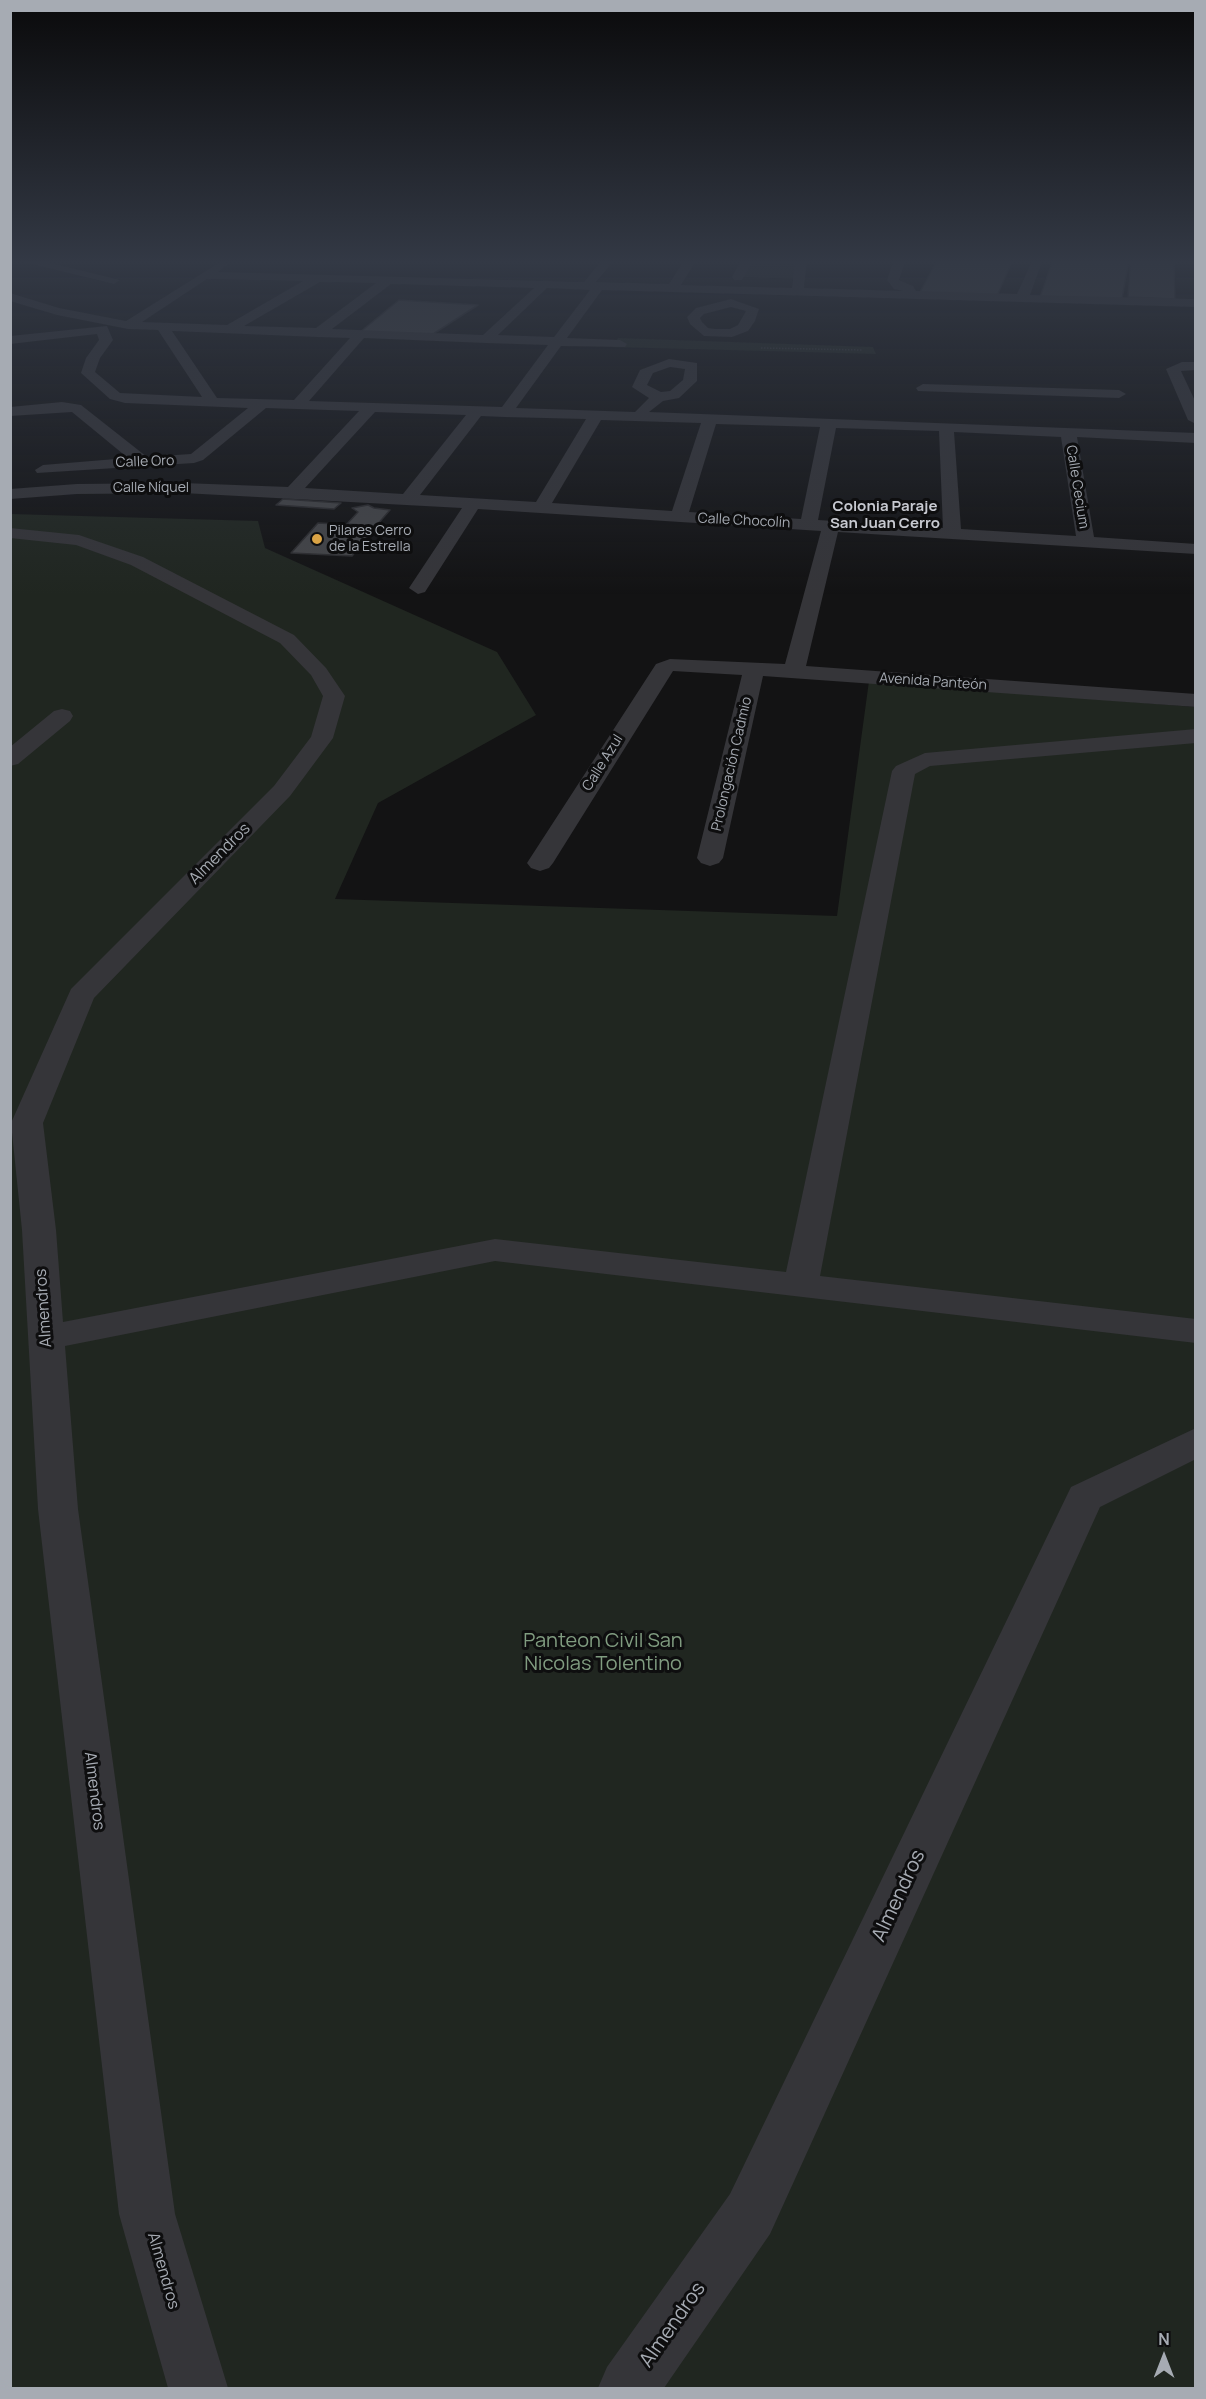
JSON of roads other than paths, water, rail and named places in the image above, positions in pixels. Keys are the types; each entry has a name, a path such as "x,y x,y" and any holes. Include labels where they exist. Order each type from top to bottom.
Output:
{"street":[{"path":"89,371 88,373 115,396 213,403 946,427 1196,438"},
{"path":"192,371 213,403"},
{"path":"297,405 327,371"},
{"path":"505,413 538,371"},
{"path":"1174,371 1196,420"},
{"path":"1040,374 1051,431"},
{"path":"923,388 1045,403 1119,394"},
{"path":"640,418 643,409 659,397"},
{"name":"Calle Oro","path":"30,472 197,457 262,404"},
{"path":"14,407 70,406 80,411 142,461"},
{"path":"292,492 370,408"},
{"path":"407,500 476,412"},
{"path":"540,509 595,417"},
{"path":"679,517 710,420"},
{"path":"808,525 829,423"},
{"path":"946,427 952,534"},
{"name":"Calle Cecium","path":"1068,432 1086,542"},
{"name":"Calle Níquel","path":"10,494 77,489 183,488 292,492"},
{"name":"Calle Chocolín","path":"292,492 1196,549"},
{"path":"418,588 472,505"},
{"path":"794,671 831,526"},
{"name":"Almendros","path":"10,533 79,540 137,561 287,639 319,672 334,696 322,738 282,791 81,995 27,1123 22,1180 46,1338 58,1509 147,2214 198,2388"},
{"name":"Avenida Panteón","path":"670,665 794,671 1196,701"},
{"name":"Calle Azul","path":"540,863 663,668 670,665"},
{"name":"Prolongación Cadmio","path":"710,858 754,670"},
{"path":"10,759 62,716"},
{"path":"801,1286 904,771 925,760 1196,736"},
{"path":"46,1338 495,1250 1196,1331"},
{"name":"Almendros","path":"628,2388 750,2214 1085,1497 1196,1442"}],"place":[{"name":"Pilares Cerro de la Estrella","path":"317,539"}],"district":[{"name":"Colonia Paraje San Juan Cerro","path":"885,516"}],"park label":[{"name":"Panteon Civil San Nicolas Tolentino","path":"603,1652"}]}
